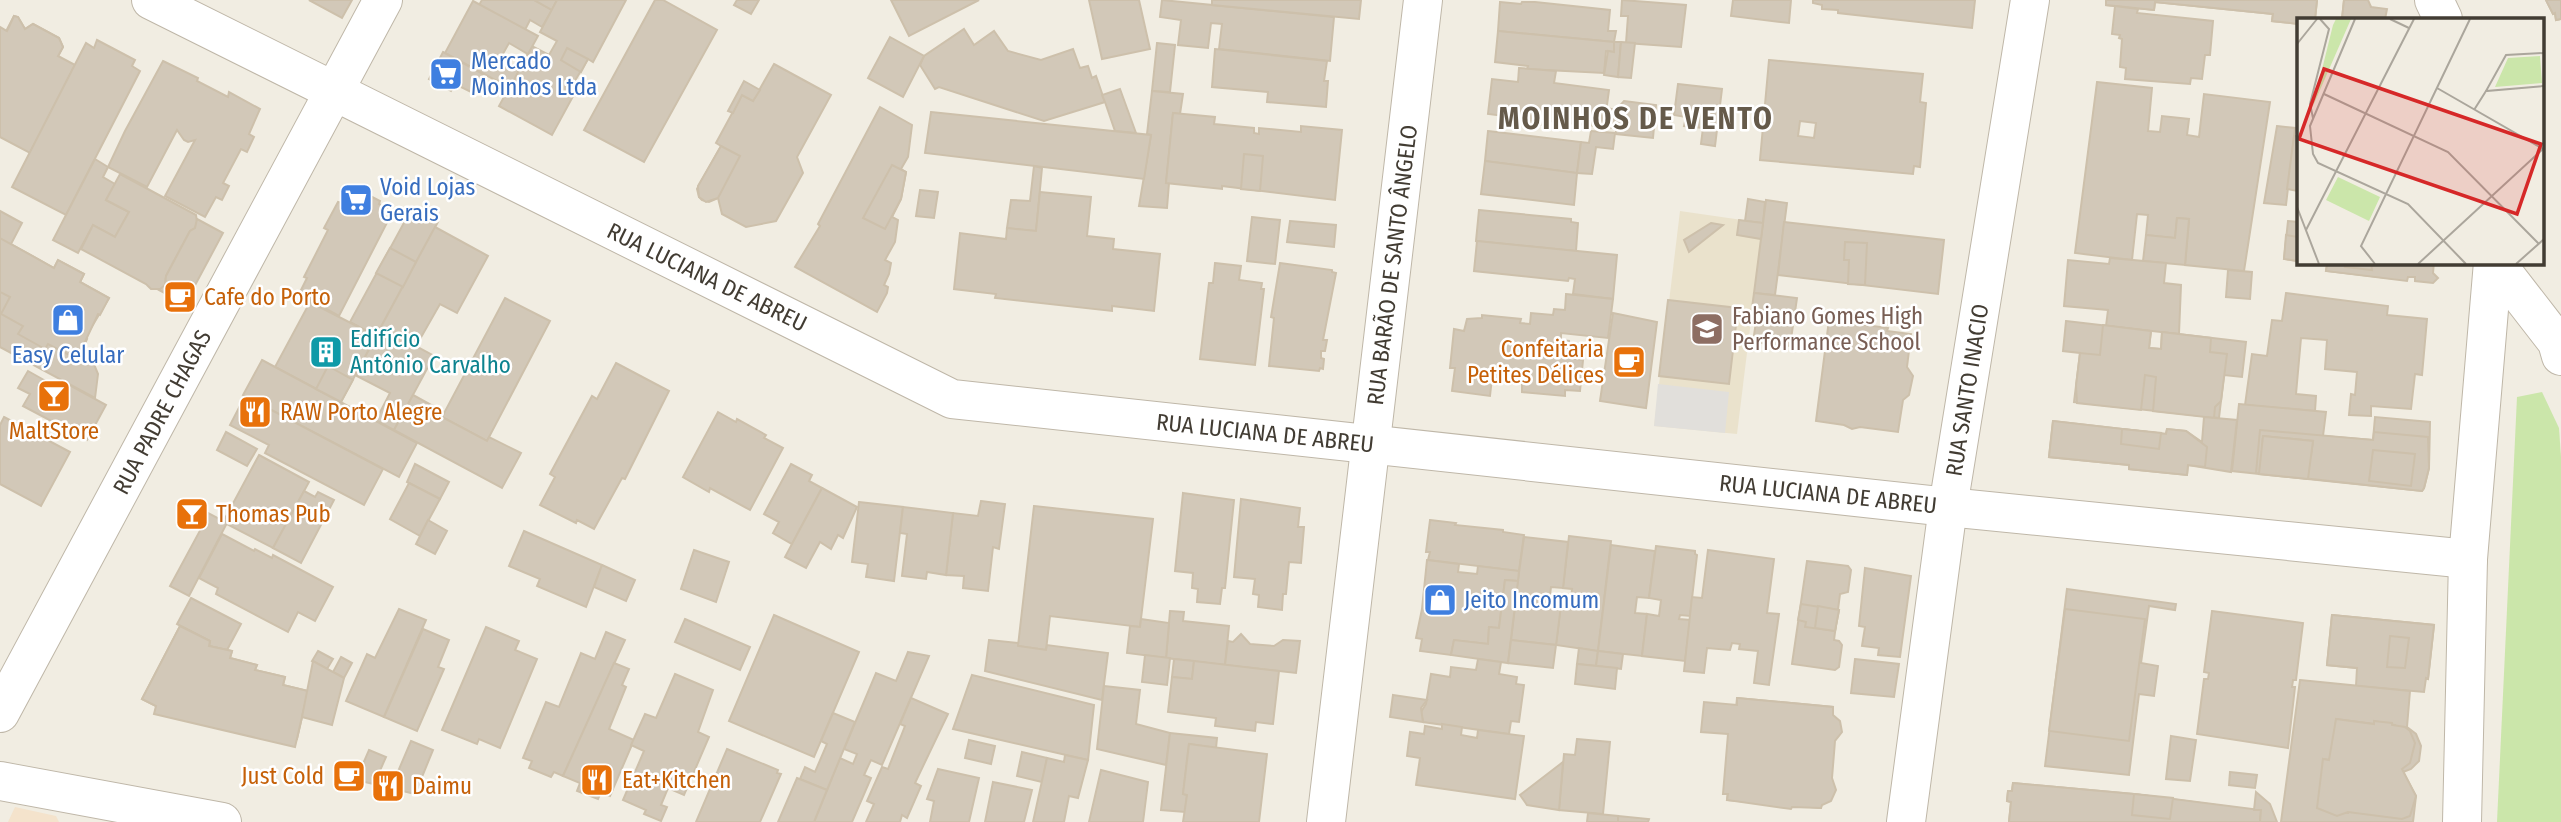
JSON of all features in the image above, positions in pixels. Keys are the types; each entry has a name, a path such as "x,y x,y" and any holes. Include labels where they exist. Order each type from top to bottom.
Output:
{"street":[{"name":"RUA LUCIANA DE ABREU","path":"151,0 952,399 1948,507 2468,559"},
{"name":"RUA PADRE CHAGAS","path":"0,713 383,0"},
{"name":"RUA BARÃO DE SANTO ÂNGELO","path":"1326,822 1423,0"},
{"name":"RUA SANTO INACIO","path":"1906,822 1948,507 2030,0"},
{"path":"2434,0 2443,18"},
{"path":"2462,822 2468,559 2494,264"},
{"path":"2496,264 2557,342 2561,356"},
{"path":"0,782 222,822"}],"shaded area":[{"name":"Fabiano Gomes High Performance School","path":"1680,211 1763,223 1737,434 1654,426"},
{"name":"Fabiano Gomes High Performance School","path":"1658,384 1729,392 1725,433 1654,426"},
{"path":"15,807 56,816 59,822 8,822"}],"green space":[{"path":"2542,392 2559,428 2561,457 2561,822 2497,822 2517,397"}],"building":[{"path":"309,0 352,0 342,18"},
{"path":"482,0 534,0 552,10 542,27 530,20 525,30 479,5"},
{"path":"534,0 557,0 552,10"},
{"path":"557,0 626,0 593,62 588,59 573,84 578,87 552,135 499,106 532,46 549,55 557,41 540,32"},
{"path":"655,0 663,0 717,30 644,162 584,130"},
{"path":"737,0 759,0 751,14 734,5"},
{"path":"891,0 979,0 909,36"},
{"path":"1089,0 1139,0 1150,49 1102,59"},
{"path":"1162,0 1334,17 1330,61 1219,49 1222,24 1211,23 1208,48 1178,45 1181,20 1160,17"},
{"path":"1212,0 1361,0 1359,19 1212,5"},
{"path":"1622,0 1686,5 1681,47 1626,43 1628,16 1621,16"},
{"path":"1733,0 1791,0 1789,23 1731,16"},
{"path":"1813,0 1975,0 1972,28 1838,13 1838,10 1822,9 1822,5 1813,3"},
{"path":"2106,0 2317,0 2315,18 2297,18 2297,24 2272,21 2273,14 2155,2 2154,10 2106,5"},
{"path":"2106,0 2317,0 2315,18 2297,18 2297,24 2272,21 2273,14 2155,2 2154,10 2106,5"},
{"path":"2344,0 2366,0 2371,7 2370,13 2378,14 2378,18 2342,18"},
{"path":"2344,0 2368,0 2371,7 2387,9 2385,18 2342,18"},
{"path":"2546,0 2561,0 2561,19 2556,20 2555,13 2553,14"},
{"path":"2546,0 2561,0 2561,19 2556,20 2555,13 2553,14"},
{"path":"473,1 538,36 528,54 509,43 500,59 519,70 510,88 445,53"},
{"path":"1500,2 1535,2 1610,10 1608,31 1616,31 1614,42 1498,31"},
{"path":"2115,6 2138,9 2137,13 2213,21 2210,55 2205,55 2202,79 2191,78 2190,84 2125,79 2126,68 2120,67 2122,39 2119,38 2120,35 2112,34"},
{"path":"14,16 18,17 25,29 33,24 59,38 63,47 14,139 0,132 0,43"},
{"path":"14,16 18,17 25,29 33,24 59,38 63,47 58,56 75,65 30,153 0,137 0,27 7,31"},
{"path":"964,29 974,45 994,31 1008,51 1041,60 1073,49 1080,68 1088,66 1092,78 1096,76 1105,102 1044,121 939,87 935,89 920,65 924,56"},
{"path":"1498,31 1614,42 1614,52 1606,51 1604,73 1527,69 1528,66 1495,62"},
{"path":"890,37 924,56 903,97 868,78"},
{"path":"97,40 135,60 132,66 140,71 66,215 12,187 86,43 94,48"},
{"path":"1614,42 1621,42 1618,77 1604,75 1608,51 1614,52"},
{"path":"1621,42 1635,43 1631,78 1618,77"},
{"path":"1157,43 1175,45 1170,92 1152,91"},
{"path":"567,48 588,59 581,72 561,60"},
{"path":"1215,49 1327,61 1324,81 1328,81 1326,107 1267,102 1268,92 1212,87"},
{"path":"443,52 483,74 473,93 455,84 451,91 429,79"},
{"path":"1769,60 1923,74 1920,102 1926,103 1920,167 1914,166 1913,174 1760,160","holes":["1800,121 1816,123 1814,138 1798,136"]},
{"path":"163,61 228,97 229,92 260,109 249,134 254,137 247,152 241,149 223,183 229,186 222,200 216,197 205,217 165,196 195,140 184,140 177,130 147,187 108,167"},
{"path":"774,64 831,95 797,157 803,173 776,221 746,227 722,214 718,198 709,202 702,200 697,189 721,146 716,143 742,95 753,101"},
{"path":"1519,68 1556,71 1554,83 1609,90 1604,127 1550,121 1550,126 1528,123 1528,119 1488,114 1492,79 1518,82"},
{"path":"744,81 760,90 753,101 742,95 733,113 728,111"},
{"path":"2097,82 2152,88 2148,131 2160,132 2162,116 2189,119 2187,135 2199,137 2204,94 2270,102 2244,271 2185,265 2189,219 2177,218 2175,238 2146,235 2148,215 2137,214 2132,260 2075,253"},
{"path":"1678,84 1722,89 1715,146 1701,144 1703,128 1684,126 1686,117 1674,115"},
{"path":"1120,89 1136,133 1115,131 1102,95"},
{"path":"1152,91 1183,94 1180,114 1173,113 1166,183 1169,183 1167,208 1139,206 1151,135 1147,134"},
{"path":"1624,101 1656,105 1653,138 1616,134 1616,128 1604,127 1607,108 1616,110"},
{"path":"880,107 912,125 908,157 901,169 906,172 901,199 892,217 898,220 895,242 885,260 891,263 884,285 888,287 887,293 877,312 795,267 820,226 818,224"},
{"path":"931,112 1151,135 1144,179 925,153"},
{"path":"1173,113 1215,117 1214,124 1254,128 1254,133 1259,134 1259,128 1301,132 1301,126 1342,130 1335,200 1222,186 1222,189 1166,183"},
{"path":"2277,126 2295,128 2286,205 2264,203"},
{"path":"1488,131 1581,142 1577,173 1485,161"},
{"path":"1591,131 1615,133 1613,149 1596,147 1592,174 1577,173 1581,142 1589,143"},
{"path":"2294,136 2297,136 2297,191 2287,189"},
{"path":"721,146 740,156 718,198 706,202 699,197 698,186"},
{"path":"1244,154 1263,156 1260,191 1241,189"},
{"path":"95,159 108,167 103,177 115,184 106,200 129,212 115,237 93,225 78,253 53,240"},
{"path":"1485,161 1577,173 1574,205 1481,194"},
{"path":"892,165 906,172 901,199 885,229 863,218"},
{"path":"1034,166 1042,168 1036,231 1007,228 1011,200 1030,201"},
{"path":"120,174 196,215 195,228 190,231 161,289 151,289 81,249 93,225 115,237 129,212 106,200"},
{"path":"351,186 393,211 339,316 299,294 307,278 304,277 328,230 324,228 338,202 342,203"},
{"path":"920,190 938,192 934,218 916,216"},
{"path":"1040,192 1091,197 1087,236 1114,239 1113,249 1160,254 1154,311 1112,306 1112,311 995,298 996,294 954,289 960,233 1006,239 1007,228 1036,231"},
{"path":"1748,199 1765,202 1763,223 1745,221"},
{"path":"1766,200 1787,203 1775,295 1754,293"},
{"path":"412,208 438,222 376,336 350,322"},
{"path":"1479,210 1571,219 1571,222 1578,223 1576,251 1476,241"},
{"path":"0,211 22,223 11,244 54,268 58,260 84,274 80,282 109,298 85,338 87,339 84,346 98,374 95,398 0,347"},
{"path":"1252,217 1280,220 1275,264 1247,261"},
{"path":"2177,218 2189,219 2185,265 2143,261 2146,235 2175,238"},
{"path":"197,219 223,233 185,304 159,290 165,285 166,276 190,231 195,228"},
{"path":"1739,220 1763,223 1761,239 1737,235"},
{"path":"1290,221 1336,225 1334,247 1287,242"},
{"path":"2288,221 2297,222 2297,261 2284,259"},
{"path":"1784,222 1944,240 1938,294 1778,275"},
{"path":"1711,223 1723,225 1689,252 1684,240"},
{"path":"435,227 488,256 457,313 440,304 416,346 434,356 394,430 376,420 390,393 355,375"},
{"path":"2286,235 2297,237 2297,261 2284,259"},
{"path":"0,238 54,268 58,260 84,274 80,282 109,298 100,315 98,314 77,359 48,344 45,349 18,334 23,326 1,314 10,297 0,292"},
{"path":"1477,241 1617,255 1613,299 1573,294 1575,279 1569,278 1568,281 1474,271"},
{"path":"1845,242 1867,243 1865,285 1848,284 1849,260 1844,260"},
{"path":"390,248 416,262 403,287 376,273"},
{"path":"2110,258 2166,263 2164,283 2181,285 2179,334 2106,326 2108,310 2064,306 2068,260 2109,264"},
{"path":"1215,263 1241,266 1239,280 1262,283 1261,289 1264,289 1255,365 1200,359 1209,283 1213,283"},
{"path":"1280,263 1332,270 1336,273 1323,340 1327,340 1325,351 1321,351 1323,369 1320,368 1319,371 1269,366 1274,318 1271,317"},
{"path":"2320,264 2408,264 2407,274 2396,272 2395,279 2326,271 2327,265"},
{"path":"2320,264 2434,264 2433,273 2438,278 2433,283 2415,281 2415,277 2408,277 2407,281 2326,271 2327,265"},
{"path":"2346,264 2371,264 2372,270 2345,267"},
{"path":"2228,270 2252,272 2250,299 2226,297"},
{"path":"1754,293 1797,298 1790,346 1753,342 1757,315 1751,315"},
{"path":"2286,293 2388,306 2387,315 2427,319 2422,375 2415,374 2411,409 2371,406 2371,416 2349,415 2351,394 2355,395 2357,372 2325,369 2327,340 2301,338 2296,394 2316,396 2315,411 2245,405 2252,354 2267,356 2272,320 2282,321"},
{"path":"1566,294 1613,299 1608,338 1561,333 1561,340 1569,341 1568,358 1583,360 1580,391 1565,390 1565,396 1522,392 1522,381 1492,378 1490,396 1452,391 1455,368 1450,368 1454,329 1464,331 1467,319 1482,318 1482,315 1521,319 1520,323 1530,324 1531,313 1553,315 1554,309 1565,310"},
{"path":"505,298 550,321 487,441 442,417"},
{"path":"1668,300 1738,308 1729,384 1659,376"},
{"name":"Edifício Antônio Carvalho","path":"310,302 376,336 341,402 275,367"},
{"name":"Confeitaria Petites Délices","path":"1613,313 1657,322 1646,408 1600,401"},
{"path":"1829,320 1911,334 1907,367 1913,376 1909,395 1903,400 1898,432 1860,427 1852,429 1844,425 1816,421"},
{"path":"2066,321 2151,331 2149,348 2161,349 2162,332 2246,342 2242,377 2224,375 2219,418 2074,402 2080,353 2063,351"},
{"path":"2103,325 2151,331 2149,348 2161,349 2162,332 2211,338 2210,352 2227,354 2221,401 2215,407 2214,418 2153,411 2156,377 2145,375 2141,410 2077,403 2080,353 2100,355"},
{"path":"262,360 417,443 399,477 243,395"},
{"path":"616,363 669,391 625,479 622,478 594,529 540,505 555,477 550,474 592,396 597,399"},
{"path":"328,366 353,380 341,402 316,389"},
{"path":"28,371 60,389 64,382 106,405 87,440 23,406 30,394 18,388"},
{"path":"413,395 444,412 442,417 487,441 489,437 521,453 502,488 394,430"},
{"path":"245,396 383,469 364,505 265,453 269,445 230,425"},
{"path":"2239,404 2326,412 2323,436 2373,440 2375,417 2430,422 2429,468 2424,488 2422,491 2232,471"},
{"path":"718,412 766,435 764,438 783,448 750,510 683,477"},
{"path":"4,417 70,452 41,506 0,484 0,425"},
{"path":"2204,417 2237,420 2231,472 2188,465 2187,475 2129,469 2129,465 2049,457 2053,421 2166,434 2167,429 2186,431 2202,442"},
{"path":"2053,421 2166,434 2167,429 2186,431 2207,447 2205,467 2188,465 2187,475 2129,469 2129,465 2049,457"},
{"path":"2122,429 2161,433 2159,449 2121,444"},
{"path":"2260,430 2373,440 2374,432 2428,437 2429,468 2424,488 2422,491 2256,473"},
{"path":"226,432 257,449 247,466 217,450"},
{"path":"2263,436 2313,441 2311,456 2262,451"},
{"path":"2263,436 2313,441 2308,479 2259,474"},
{"path":"2373,450 2415,454 2411,486 2369,481"},
{"path":"259,455 309,482 273,548 223,522"},
{"path":"415,464 449,482 440,499 407,482"},
{"path":"791,464 812,475 809,481 822,488 792,544 773,533 779,522 764,514"},
{"path":"409,483 440,499 420,536 390,519"},
{"path":"822,488 857,507 843,538 838,535 831,549 820,542 806,568 785,557"},
{"path":"304,491 315,497 318,492 334,500 301,563 273,548"},
{"path":"1183,493 1234,500 1225,588 1222,588 1220,604 1197,602 1198,589 1192,588 1193,573 1175,571"},
{"path":"1241,499 1300,508 1298,527 1304,527 1301,563 1289,562 1282,610 1258,607 1259,595 1253,594 1255,579 1234,577"},
{"path":"981,501 1005,504 999,549 993,547 988,591 963,588 964,576 946,575 953,513 978,516"},
{"path":"859,502 903,507 894,581 866,577 868,564 852,562"},
{"path":"189,503 227,523 189,596 170,586 202,527 182,516"},
{"path":"1034,506 1153,519 1140,627 1050,616 1046,650 1018,646"},
{"path":"903,507 953,513 946,575 927,572 926,579 902,576 907,534 900,533"},
{"path":"428,520 447,531 435,554 416,544"},
{"path":"1430,520 1524,535 1519,571 1428,560 1430,552 1426,552"},
{"path":"524,531 602,565 586,607 537,586 540,579 509,566"},
{"path":"222,534 254,551 255,549 272,558 273,555 333,587 315,621 298,612 288,632 216,594 218,588 199,578"},
{"path":"1569,536 1611,541 1598,651 1556,645 1561,605 1570,607 1572,589 1563,588"},
{"path":"1524,537 1568,542 1563,588 1551,587 1549,604 1561,605 1556,645 1511,640 1516,599 1527,601 1527,596 1516,594"},
{"path":"1611,545 1655,551 1649,598 1637,597 1635,613 1647,614 1642,656 1598,651"},
{"path":"1656,546 1695,551 1697,555 1690,616 1680,615 1679,619 1690,620 1685,661 1642,656 1647,614 1659,616 1661,600 1649,598"},
{"path":"694,550 729,562 716,602 681,589"},
{"path":"1708,550 1774,559 1767,613 1779,614 1769,685 1754,683 1758,651 1739,649 1740,644 1732,643 1730,650 1707,648 1704,673 1684,671 1692,597 1702,598"},
{"path":"1427,560 1459,564 1458,572 1477,574 1478,566 1519,571 1518,581 1505,580 1499,628 1489,627 1488,644 1454,640 1451,655 1420,651 1422,639 1416,638"},
{"path":"1807,561 1848,566 1851,570 1848,592 1840,594 1834,640 1842,645 1839,667 1835,670 1792,664"},
{"path":"602,565 635,580 626,601 594,587"},
{"path":"1865,568 1911,576 1900,657 1878,655 1879,648 1862,646 1865,627 1859,626"},
{"path":"1505,580 1518,581 1508,663 1451,655 1454,640 1488,644 1489,627 1499,628"},
{"path":"2067,589 2176,604 2175,610 2149,606 2141,663 2158,666 2154,696 2139,694 2129,775 2045,766"},
{"path":"191,598 241,624 227,650 209,646 210,641 177,624"},
{"path":"1801,604 1839,610 1835,631 1805,627 1806,622 1798,620"},
{"path":"1818,606 1839,610 1835,631 1815,628"},
{"path":"399,609 426,620 384,717 346,701 367,654 375,658"},
{"path":"2065,609 2145,619 2129,741 2049,731"},
{"path":"1170,611 1184,612 1183,621 1229,626 1225,665 1166,658"},
{"path":"2212,611 2303,623 2296,680 2293,680 2292,687 2295,687 2288,748 2197,734 2204,679 2208,679 2209,673 2204,672"},
{"path":"774,615 859,652 814,757 729,721"},
{"path":"2332,615 2434,625 2428,679 2398,676 2399,668 2386,666 2386,671 2327,665"},
{"path":"2332,615 2434,625 2424,692 2356,686 2357,668 2327,665"},
{"path":"685,619 750,647 740,670 675,642"},
{"path":"1141,619 1169,623 1166,658 1127,653 1130,626 1140,627"},
{"path":"180,626 210,641 209,646 232,651 230,658 257,665 255,670 285,677 283,685 308,691 297,739 158,707 142,699"},
{"path":"180,626 210,641 209,646 232,651 230,658 257,665 255,670 285,677 283,685 308,691 295,747 154,714 156,706 142,699"},
{"path":"486,627 519,641 515,650 537,659 500,748 479,739 477,744 442,730"},
{"path":"423,629 449,640 438,667 444,669 417,731 384,717"},
{"path":"606,632 625,640 563,776 554,772 551,777 529,768 532,761 523,758 546,702 559,707 581,653 595,659"},
{"path":"1241,634 1250,644 1274,646 1283,640 1300,641 1296,673 1225,665 1228,641 1233,642"},
{"path":"2390,636 2409,638 2405,668 2387,667"},
{"path":"989,640 1046,650 1047,645 1108,653 1102,700 985,671"},
{"path":"1511,640 1556,645 1553,668 1508,663"},
{"path":"1579,648 1598,651 1596,666 1577,664"},
{"path":"318,651 333,659 327,669 312,661"},
{"path":"1598,651 1623,654 1621,669 1596,666"},
{"path":"908,652 929,656 882,765 871,760 864,775 871,778 852,822 814,822 840,758 853,764 857,754 844,749 876,673 896,681"},
{"path":"1145,655 1170,658 1167,685 1142,682"},
{"path":"341,657 352,663 344,678 333,672"},
{"path":"1174,659 1194,661 1192,679 1172,677"},
{"path":"1478,659 1501,662 1499,674 1517,677 1516,684 1524,685 1519,722 1511,721 1509,734 1423,722 1421,712 1426,704 1431,674 1450,677 1451,667 1476,670"},
{"path":"1855,659 1899,664 1894,697 1851,693"},
{"path":"313,661 344,678 332,725 302,717"},
{"path":"1194,661 1279,671 1273,724 1256,722 1255,731 1215,726 1216,718 1168,712 1172,677 1192,679"},
{"path":"614,663 629,669 622,685 626,687 609,729 634,740 610,796 601,792 598,799 577,791 580,783 563,776"},
{"path":"1577,664 1617,668 1615,689 1575,684"},
{"path":"675,674 713,690 698,732 709,737 684,795 668,788 661,805 667,807 661,821 644,814 646,810 623,800 644,751 631,745 645,714 656,718"},
{"path":"972,675 1094,705 1088,760 953,729"},
{"path":"2300,680 2410,691 2407,727 2416,734 2421,746 2419,761 2403,772 2416,796 2413,822 2281,822"},
{"path":"1104,686 1140,690 1136,724 1170,733 1166,765 1097,749"},
{"path":"1393,695 1427,700 1421,708 1423,722 1390,717"},
{"path":"911,698 948,714 915,783 921,786 907,818 902,815 900,822 866,822 874,804 867,801 882,767 888,769 905,726 900,724"},
{"path":"1737,698 1833,707 1821,808 1727,800 1732,755 1756,757 1758,741 1733,739"},
{"path":"1737,698 1833,707 1833,715 1840,721 1842,732 1835,741 1832,778 1836,790 1831,801 1821,808 1791,809 1727,800 1728,794 1723,794 1728,734 1701,732 1704,702 1737,705"},
{"path":"833,713 855,722 827,790 800,779 805,767 815,772 827,744 821,741"},
{"path":"2336,719 2395,725 2385,799 2375,804 2354,801 2353,812 2348,813 2331,811 2335,777 2322,775 2323,759 2329,760 2333,750"},
{"path":"2336,719 2374,724 2374,721 2392,723 2410,731 2415,743 2410,763 2402,769 2416,796 2410,816 2402,819 2348,812 2337,816 2317,808 2323,759 2329,760"},
{"path":"1442,724 1462,727 1461,735 1477,738 1478,730 1524,736 1515,799 1416,785 1420,758 1407,756 1410,732 1424,734 1425,726 1442,729"},
{"path":"1170,733 1217,738 1216,748 1189,744 1183,794 1187,795 1185,812 1161,810"},
{"path":"2171,736 2196,740 2190,781 2166,779"},
{"path":"1577,739 1610,742 1603,814 1559,810 1564,754 1575,755"},
{"path":"969,740 995,746 991,764 965,758"},
{"path":"411,741 433,750 415,794 391,788"},
{"path":"1189,744 1267,754 1259,822 1183,822 1187,795 1183,794"},
{"path":"727,749 778,770 777,773 781,774 760,822 696,822"},
{"path":"369,750 386,757 374,784 356,780"},
{"path":"1022,752 1047,758 1042,782 1017,776"},
{"path":"1065,755 1088,760 1078,798 1069,796 1064,822 1033,822 1047,758 1064,762"},
{"path":"1563,762 1559,810 1527,805 1520,795"},
{"path":"938,769 979,778 969,822 930,822 934,801 927,799"},
{"path":"1101,770 1148,782 1143,822 1089,822"},
{"path":"2230,772 2257,775 2255,788 2229,785"},
{"path":"797,778 827,790 814,822 778,822"},
{"path":"993,782 1032,790 1024,822 985,822"},
{"path":"2013,783 2134,794 2254,810 2253,822 2009,822 2011,802 2007,801 2008,791 2012,791"},
{"path":"2013,783 2134,794 2261,810 2260,822 2009,822 2011,802 2007,801 2008,791 2012,791"},
{"path":"2256,792 2270,804 2277,822 2260,822 2261,810 2254,810"},
{"path":"2134,794 2173,798 2170,819 2132,815"},
{"path":"1588,813 1618,816 1618,822 1587,822"},
{"path":"1618,816 1649,819 1648,822 1618,822"}],"place":[{"name":"Mercado Moinhos Ltda","path":"446,74"},
{"name":"Void Lojas Gerais","path":"356,200"},
{"name":"Cafe do Porto","path":"180,297"},
{"name":"Easy Celular","path":"68,320"},
{"name":"Fabiano Gomes High Performance School","path":"1707,329"},
{"name":"Edifício Antônio Carvalho","path":"326,352"},
{"name":"Confeitaria Petites Délices","path":"1629,362"},
{"name":"MaltStore","path":"54,396"},
{"name":"RAW Porto Alegre","path":"255,412"},
{"name":"Thomas Pub","path":"192,514"},
{"name":"Jeito Incomum","path":"1440,600"},
{"name":"Just Cold","path":"349,776"},
{"name":"Eat+Kitchen","path":"597,780"},
{"name":"Daimu","path":"388,786"}],"district":[{"name":"MOINHOS DE VENTO","path":"1636,119"}]}
